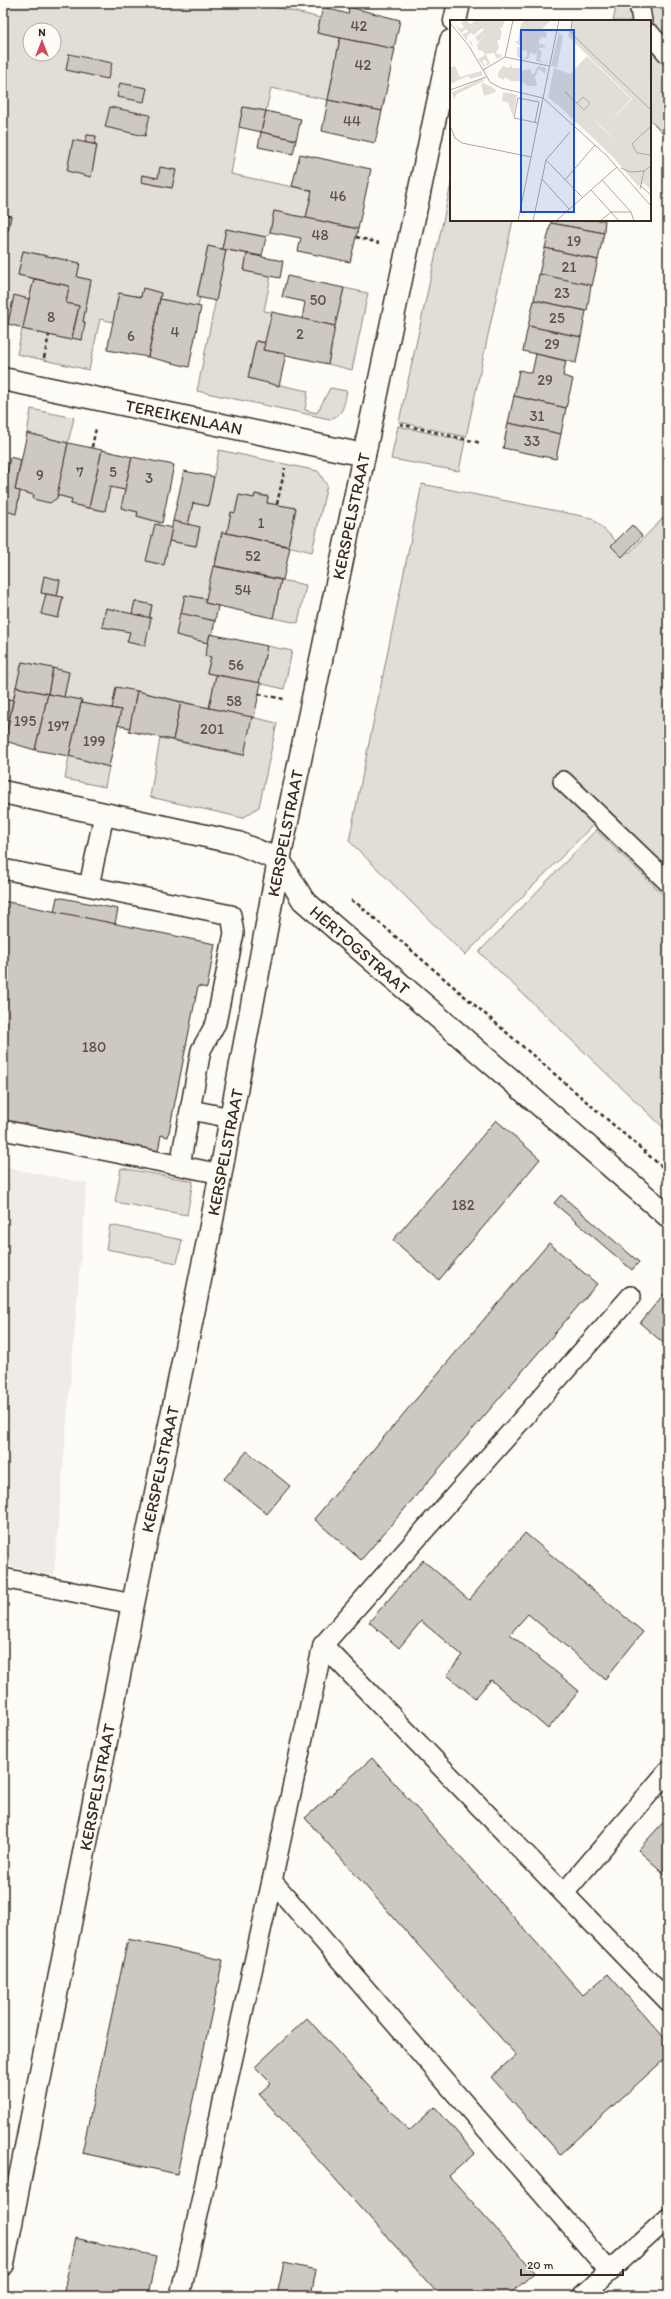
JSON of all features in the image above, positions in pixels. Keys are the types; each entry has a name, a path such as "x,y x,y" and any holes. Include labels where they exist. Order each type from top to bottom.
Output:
{"street":[{"path":"455,20 459,3"},
{"name":"KERSPELSTRAAT","path":"3,2264 132,1604 221,1174 279,860 450,45"},
{"name":"TEREIKENLAAN","path":"3,379 364,455"},
{"path":"3,792 238,843 279,860"},
{"name":"HERTOGSTRAAT","path":"279,860 303,900 668,1216"}],"lane":[{"path":"639,3 642,20"},
{"path":"651,35 668,54"},
{"path":"563,781 668,882"},
{"path":"89,886 104,815"},
{"path":"3,869 231,915 234,933 233,941 216,1023 201,1050 180,1165"},
{"path":"191,1110 231,1118"},
{"path":"3,1130 221,1174"},
{"path":"180,2296 272,1881 322,1645 631,1296"},
{"path":"3,1578 132,1604"},
{"path":"322,1645 668,2001"},
{"path":"564,1893 668,1771"},
{"path":"272,1881 610,2272"},
{"path":"582,2296 668,2218"}],"path":[{"path":"372,418 481,443"},
{"path":"277,504 291,439"}],"shaded area":[{"path":"3,3 258,3 321,18 317,33 340,38 328,100 271,88 266,111 243,107 231,174 312,191 306,218 274,211 270,232 266,237 226,229 222,249 208,246 197,296 200,297 198,307 160,299 161,293 143,288 141,297 119,293 113,322 100,319 89,370 17,354 22,329 71,340 72,338 82,340 85,322 83,322 91,280 77,277 80,263 23,251 18,275 34,279 29,299 14,296 3,346 3,231 8,231 11,216 3,214","holes":["87,135 96,136 95,144 97,146 91,176 67,171 73,140 85,143","160,167 176,170 172,188 141,182 142,175 158,178"]},
{"path":"617,3 668,3 668,138 651,121 651,20 613,20"},
{"path":"450,189 450,221 513,221 466,437 399,422"},
{"path":"226,250 247,254 244,271 271,276 264,311 272,312 265,342 256,341 248,378 308,391 305,410 317,413 330,388 347,391 343,408 335,417 330,419 197,391"},
{"path":"344,288 368,293 352,370 328,364 332,345 330,345"},
{"path":"31,409 74,418 68,443 27,433"},
{"path":"398,426 465,441 459,471 391,459"},
{"path":"219,450 318,471 327,485 312,552 288,546 296,508 267,503 268,496 255,494 254,498 239,495 235,513 232,512 227,533 222,532 206,599 185,595 176,635 208,643 211,657 207,673 216,675 209,708 137,691 112,708 81,703 64,697 69,672 22,662 13,700 3,698 3,510 16,513 20,491 34,495 33,499 57,495 72,499 71,504 104,511 110,487 125,490 122,508 138,512 137,516 159,522 159,525 155,525 147,561 163,565 169,541 196,546 200,527 188,525 193,503 208,506","holes":["44,577 60,580 57,596 63,598 58,618 42,614 46,594 41,593","135,601 152,605 145,646 128,642 130,632 102,627 106,608 132,614"]},
{"path":"422,484 592,518 629,553 668,513 668,893 596,822 465,955 349,841"},
{"path":"281,580 306,585 298,623 273,618"},
{"path":"267,646 292,651 284,689 259,683"},
{"path":"252,717 277,723 259,807 243,818 150,797 160,738 243,755"},
{"path":"69,756 109,767 105,787 65,779"},
{"path":"596,830 668,899 668,1132 479,952"},
{"path":"3,1167 87,1183 54,1576 3,1565"},
{"path":"121,1168 193,1181 187,1215 115,1202"},
{"path":"110,1225 182,1240 177,1263 106,1249"}],"building":[{"path":"323,7 348,14 349,7 400,20 394,49 317,33"},
{"path":"340,38 395,49 382,111 328,100"},
{"path":"69,54 112,63 108,79 66,70"},
{"path":"120,83 147,88 144,102 117,97"},
{"path":"328,100 382,111 375,143 322,131"},
{"path":"110,107 150,115 145,136 105,127"},
{"path":"243,107 266,111 261,132 239,127"},
{"path":"266,111 301,119 296,140 261,132"},
{"path":"261,132 296,140 293,154 258,147"},
{"path":"87,135 96,136 95,144 85,143"},
{"path":"73,140 97,145 91,177 67,171"},
{"path":"300,154 371,169 358,229 306,218 312,191 292,186"},
{"path":"160,167 176,170 172,188 141,182 142,175 158,178"},
{"path":"274,211 358,229 350,262 298,251 301,238 270,232"},
{"path":"3,214 11,216 8,231 3,231"},
{"path":"551,221 605,221 604,233 551,223"},
{"path":"551,223 604,233 598,260 545,248"},
{"path":"226,229 266,237 262,256 222,249"},
{"path":"208,246 226,250 216,301 197,297"},
{"path":"545,248 598,260 592,286 539,274"},
{"path":"23,251 80,263 77,277 91,280 83,322 85,322 82,340 72,338 79,306 66,303 69,286 18,275"},
{"path":"247,254 283,261 280,278 244,271"},
{"path":"539,274 591,285 587,311 534,300"},
{"path":"287,276 344,288 335,326 302,319 305,302 282,297"},
{"path":"34,279 69,286 66,303 79,306 71,340 22,329"},
{"path":"143,288 161,293 148,357 107,350 119,293 141,297"},
{"path":"14,295 29,299 23,328 8,324"},
{"path":"160,299 201,307 189,367 148,357"},
{"path":"534,300 586,311 581,337 528,326"},
{"path":"272,312 335,326 328,364 263,350"},
{"path":"528,326 581,337 576,363 523,351"},
{"path":"256,341 265,343 263,350 286,354 279,386 248,378"},
{"path":"536,354 566,361 563,376 573,379 566,408 514,396 519,370 532,373"},
{"path":"514,396 566,408 561,434 508,423"},
{"path":"508,423 561,434 556,459 503,448"},
{"path":"27,433 68,443 57,498 50,503 33,499 34,495 15,490"},
{"path":"68,443 102,450 89,508 71,504 72,499 57,495"},
{"path":"102,450 132,457 125,490 110,487 105,511 89,508"},
{"path":"10,457 21,460 15,490 20,491 16,514 3,510 3,494"},
{"path":"132,457 174,465 162,523 137,516 138,512 121,508"},
{"path":"184,471 214,477 208,506 193,503 188,525 173,521"},
{"path":"255,494 268,497 267,503 296,508 288,546 227,533 231,512 235,513 239,495 254,498"},
{"path":"173,521 200,527 196,546 169,541"},
{"path":"155,524 172,528 164,565 146,561"},
{"path":"632,525 642,536 622,557 611,546"},
{"path":"222,532 290,547 283,580 215,566"},
{"path":"213,566 281,580 273,618 205,603"},
{"path":"44,576 60,580 57,596 41,593"},
{"path":"46,594 63,597 58,618 41,614"},
{"path":"185,595 206,599 205,603 218,606 215,621 181,614"},
{"path":"135,601 152,605 149,618 132,614"},
{"path":"106,608 151,618 145,646 127,642 130,632 102,627"},
{"path":"180,613 215,621 212,635 210,634 208,643 176,635"},
{"path":"210,634 267,646 259,683 207,673 211,657 205,656"},
{"path":"22,662 53,668 48,694 16,687"},
{"path":"53,668 69,672 64,697 48,694"},
{"path":"216,675 261,683 254,718 209,708"},
{"path":"16,687 48,694 35,750 5,741"},
{"path":"116,687 137,691 130,728 117,725 121,710 112,708"},
{"path":"137,691 181,702 173,740 129,731"},
{"path":"48,694 82,700 69,756 35,750"},
{"path":"3,698 13,700 5,741 3,741"},
{"path":"181,702 252,717 244,755 173,740"},
{"path":"81,703 121,710 109,767 69,756"},
{"path":"57,897 118,909 115,924 54,912"},
{"path":"3,901 215,944 207,988 198,986 168,1137 161,1135 158,1151 3,1121"},
{"path":"496,1120 540,1159 439,1280 393,1240"},
{"path":"561,1195 639,1262 632,1270 554,1203"},
{"path":"549,1243 597,1284 361,1560 314,1519"},
{"path":"668,1289 668,1347 640,1323"},
{"path":"247,1451 290,1486 267,1514 224,1479"},
{"path":"525,1533 643,1632 605,1679 528,1614 510,1634 579,1691 548,1729 491,1680 475,1698 447,1675 462,1655 421,1621 399,1648 369,1622 423,1560 469,1600"},
{"path":"372,1758 583,1995 608,1974 668,2042 668,2056 560,2154 491,2077 516,2055 305,1818"},
{"path":"668,1817 668,1877 638,1850"},
{"path":"128,1939 223,1960 177,2174 82,2153"},
{"path":"307,2018 409,2131 435,2107 475,2153 449,2176 535,2272 508,2296 440,2296 259,2094 271,2083 255,2067"},
{"path":"75,2238 156,2256 148,2296 63,2296"},
{"path":"284,2263 316,2270 311,2296 277,2295"}]}
